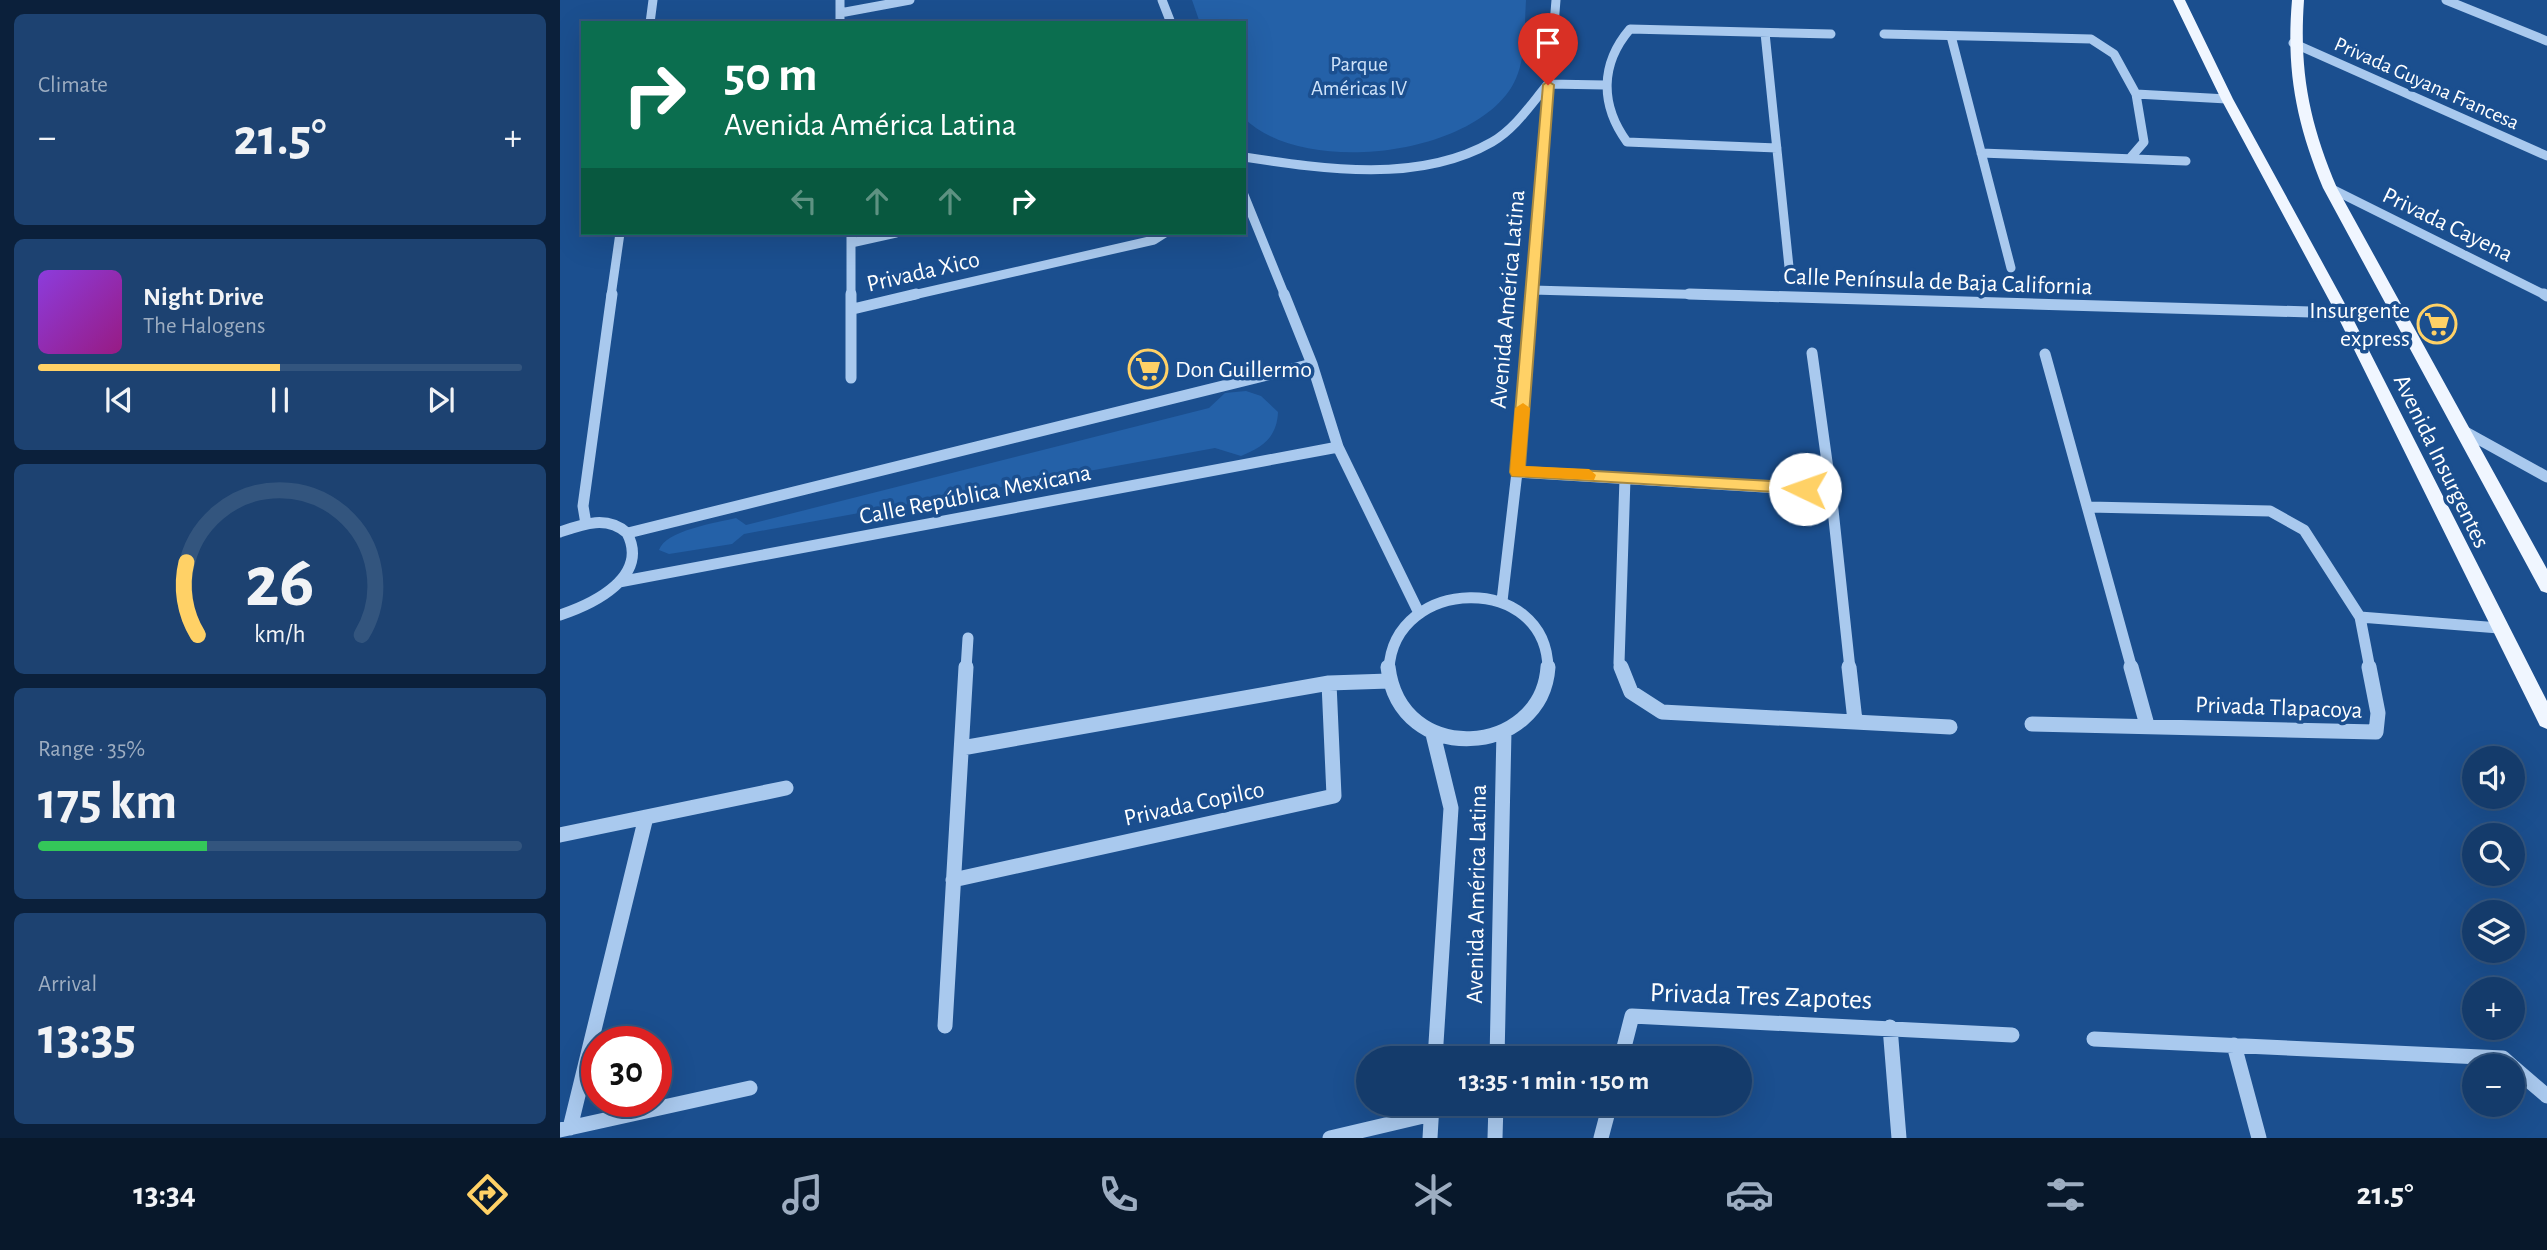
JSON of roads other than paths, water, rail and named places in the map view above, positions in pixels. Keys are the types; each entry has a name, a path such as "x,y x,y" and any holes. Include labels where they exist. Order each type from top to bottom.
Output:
{"main road":[{"name":"Avenida Insurgentes","path":"2179,0 2227,99 2343,313 2547,720"},
{"name":"Avenida Insurgentes","path":"2298,0 2293,43 2298,90 2308,136 2330,188 2547,586"}],"street":[{"path":"650,21 653,0"},
{"path":"840,0 840,21"},
{"path":"840,13 910,0"},
{"path":"1162,0 1170,21"},
{"name":"Avenida América Latina","path":"1502,601 1517,472 1556,0"},
{"path":"2446,0 2547,41"},
{"path":"1777,148 1627,142 1616,129 1605,85 1618,42 1630,29 1831,34"},
{"path":"1765,33 1789,267"},
{"path":"1884,34 2091,39 2114,54 2136,94 2144,142 2131,157"},
{"path":"1951,36 2011,268"},
{"name":"Privada Guyana Francesa","path":"2293,43 2547,156"},
{"path":"1246,158 1303,167 1407,167 1462,154 1492,142 1508,129 1548,85 1605,85"},
{"path":"2136,94 2227,99"},
{"path":"1981,153 2186,161"},
{"name":"Privada Cayena","path":"2330,188 2547,296"},
{"path":"1246,200 1312,363 1338,447 1419,613"},
{"path":"586,524 583,506 620,235"},
{"name":"Privada Xico","path":"851,378 851,238 878,235"},
{"name":"Privada Xico","path":"853,309 1154,240 1162,235"},
{"name":"Calle Península de Baja California","path":"1532,290 2343,313"},
{"path":"1812,353 1831,491 1855,721"},
{"path":"2045,354 2147,725"},
{"name":"Calle República Mexicana","path":"628,533 1312,363"},
{"path":"2462,430 2547,477"},
{"name":"Calle República Mexicana","path":"619,582 1338,447"},
{"path":"1517,472 1831,491"},
{"path":"1625,478 1619,663 1631,692 1662,712 1950,727"},
{"name":"Privada Tlapacoya","path":"2032,724 2376,733 2378,713 2360,617 2304,530 2270,510 2089,507"},
{"name":"Calle República Mexicana","path":"560,532 586,524 616,525 628,533 633,542 634,555 619,582 602,597 581,609 560,615"},
{"path":"1480,597 1502,601 1523,612 1539,629 1548,650 1548,673 1542,696 1526,716 1504,731 1481,738 1457,740 1433,734 1411,721 1396,703 1389,681 1389,662 1394,644 1405,627 1419,613 1438,603 1480,597"},
{"path":"2360,617 2500,628"},
{"path":"945,1026 968,638"},
{"path":"962,747 1329,682 1389,681"},
{"name":"Privada Copilco","path":"953,880 1334,796 1329,682"},
{"name":"Avenida América Latina","path":"1497,1046 1504,731"},
{"name":"Avenida América Latina","path":"1433,734 1451,808 1436,1046"},
{"path":"560,835 786,789"},
{"path":"646,817 565,1129 750,1088"},
{"name":"Privada Tres Zapotes","path":"1624,1046 1632,1016 2012,1035"},
{"name":"Privada Tres Zapotes","path":"1890,1027 1899,1138"},
{"path":"2094,1040 2462,1056"},
{"path":"2234,1045 2259,1138"},
{"path":"2525,1077 2547,1096"},
{"path":"1330,1138 1407,1116"},
{"path":"1430,1138 1432,1116"},
{"path":"1495,1138 1496,1116"},
{"path":"1601,1138 1607,1116"}],"place":[{"name":"Insurgente express","path":"2437,324"},
{"name":"Don Guillermo","path":"1148,369"}],"park label":[{"name":"Parque Américas IV","path":"1359,76"}]}
